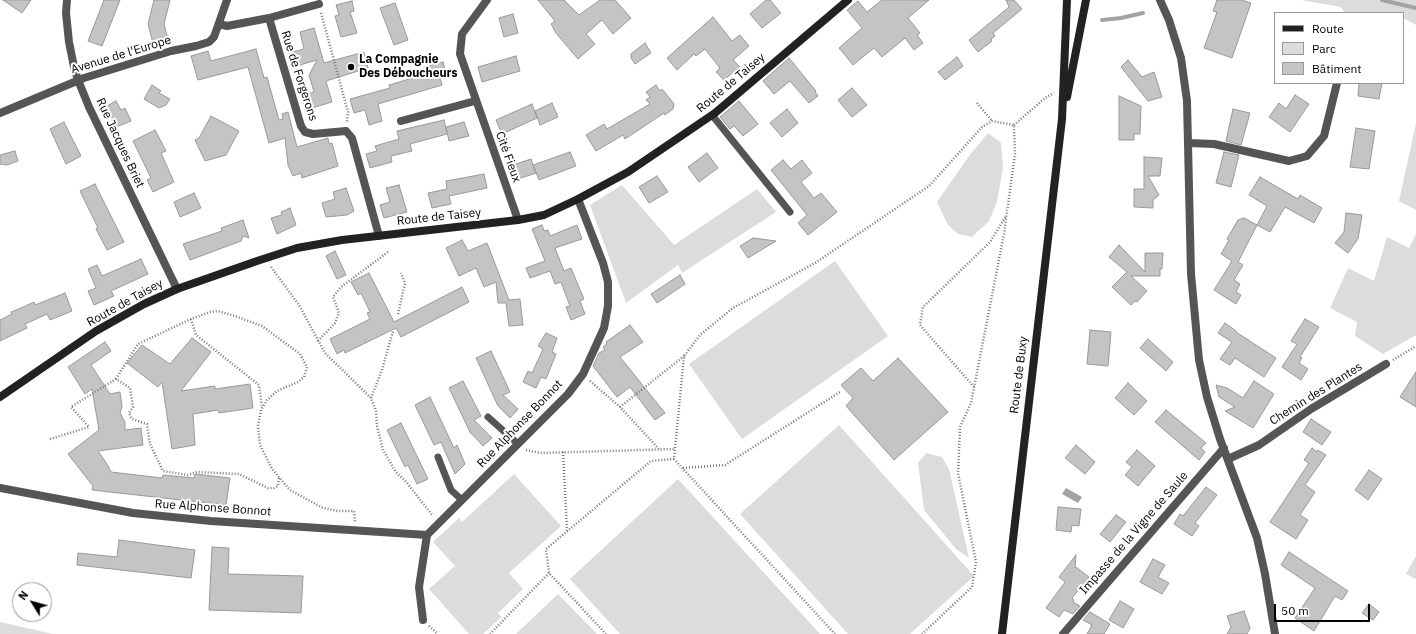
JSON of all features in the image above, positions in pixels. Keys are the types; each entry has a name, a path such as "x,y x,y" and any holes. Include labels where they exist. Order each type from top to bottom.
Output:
{"street":[{"name":"Rue Jacques Briet","path":"67,0 66,13 69,42 72,61 78,80 177,289"},
{"name":"Avenue de l'Europe","path":"0,113 78,80 165,53 208,42 214,37 227,0"},
{"name":"Cité Fieux","path":"487,0 462,34 460,54 475,101 518,220"},
{"name":"Route de Taisey","path":"0,397 96,331 144,304 177,289 266,258 297,248 342,240 518,220 544,215 578,199 628,172 712,115 848,0"},
{"name":"Route de Buxy","path":"1062,119 1067,0"},
{"name":"Route de Buxy","path":"1002,634 1062,119 1086,0"},
{"path":"1160,0 1169,20 1181,58 1187,100 1194,322 1199,360 1206,390 1224,448 1256,538 1265,574 1275,634"},
{"path":"219,24 227,26 269,18 319,4"},
{"name":"Rue de Forgerons","path":"269,18 301,126 305,132 313,134 346,131"},
{"path":"1188,143 1214,144 1288,161 1307,156 1324,136 1337,84"},
{"path":"401,121 475,101"},
{"path":"346,131 352,138 379,236"},
{"name":"Rue Alphonse Bonnot","path":"0,488 132,513 427,535 568,394 583,374 604,328 608,306 608,282 603,263 578,199"},
{"name":"Chemin des Plantes","path":"1228,459 1259,445 1312,409 1386,364"},
{"name":"Impasse de la Vigne de Saule","path":"1063,634 1224,448"},
{"path":"423,620 419,587 427,535"}],"lane":[{"path":"712,115 790,212"},
{"path":"488,417 516,446"},
{"path":"438,457 451,490 462,500"}],"path":[{"path":"319,4 348,112 346,131"},
{"path":"1014,125 1045,98 1063,88"},
{"path":"977,103 992,121 1014,125"},
{"path":"620,406 684,356 700,335 733,308 815,263 929,186 982,127 992,121"},
{"path":"922,634 972,587 976,562 958,473 960,427 971,403 1007,214 1015,154 1014,125"},
{"path":"974,387 920,325 922,307 990,242 1007,214"},
{"path":"318,341 335,323 338,313 333,297 340,287 388,252"},
{"path":"266,258 278,278 299,305 325,353 371,398 376,411 377,426 383,450 396,472 407,482 439,523"},
{"path":"398,314 405,283 401,273"},
{"path":"50,439 89,427 71,407 116,379 138,344 191,318 210,312 218,311 235,316 262,326 300,354 307,367 304,377 298,382 277,391 267,400 262,408 258,426 260,445 272,469 290,490 323,508 338,511 354,511 356,530"},
{"path":"191,318 196,335 259,385 262,408"},
{"path":"371,398 382,370 393,330"},
{"path":"1386,364 1416,346"},
{"path":"674,459 684,356"},
{"path":"583,374 620,406 659,450"},
{"path":"116,379 130,388 133,407 129,413 132,419 147,424 150,444 163,470 188,475 197,472 239,474 268,488 278,486 278,477"},
{"path":"683,468 725,465 840,392"},
{"path":"516,446 540,453 675,449"},
{"path":"563,452 567,532"},
{"path":"606,634 549,573 546,550 651,461 674,459 835,634"},
{"path":"490,634 549,573"},
{"path":"432,634 433,630"}],"green space":[{"path":"1301,0 1416,0 1416,25 1404,19 1404,12 1344,12 1341,7"},
{"path":"1416,123 1416,210 1399,201"},
{"path":"988,133 1001,143 1003,167 997,202 989,221 972,237 958,234 948,225 937,202 969,156"},
{"path":"622,185 674,245 757,189 776,212 682,273 678,265 626,303 590,205"},
{"path":"1416,234 1416,335 1383,354 1355,336 1357,322 1330,308 1348,268 1374,281 1387,237 1409,248"},
{"path":"835,261 888,336 742,439 689,364"},
{"path":"839,425 974,576 910,634 848,634 740,514"},
{"path":"926,453 942,457 949,469 969,558 956,549 924,510 918,463"},
{"path":"514,474 561,526 509,573 523,589 498,613 501,617 483,634 469,634 429,589 455,566 433,542 459,518 462,522"},
{"path":"678,479 820,634 620,634 570,579"},
{"path":"1416,556 1416,579 1406,574"},
{"path":"558,594 597,634 516,634"},
{"path":"0,622 53,634 0,634"}],"shaded area":[{"path":"1066,488 1082,497 1078,503 1062,494"}],"building":[{"path":"3,0 31,0 22,13"},
{"path":"104,0 120,0 102,46 88,41"},
{"path":"154,0 170,0 164,24 168,39 153,43 148,24"},
{"path":"538,0 564,0 579,15 600,0 615,0 631,18 613,34 602,20 586,34 595,44 578,59 556,33 551,24 555,21"},
{"path":"766,0 770,0 781,13 762,28 750,14"},
{"path":"882,0 929,0 908,18 920,33 917,35 923,43 914,50 905,38 882,57 874,48 853,65 839,48 862,28 847,10 858,1 867,12"},
{"path":"1006,0 1014,0 1022,9 993,33 995,36 991,39 992,41 978,52 969,40 1009,7"},
{"path":"1217,0 1242,0 1251,3 1232,58 1204,48 1217,12 1213,11"},
{"path":"352,1 354,11 350,12 357,33 341,37 335,16 339,15 336,5"},
{"path":"395,3 408,40 394,45 380,8"},
{"path":"513,14 518,33 504,37 499,18"},
{"path":"713,17 732,41 740,35 749,46 733,60 740,67 724,80 716,72 720,68 705,49 696,56 694,54 677,70 667,58"},
{"path":"314,28 324,63 364,52 368,68 326,81 332,102 305,110 302,96 314,92 309,75 317,60 293,67 289,53 304,49 300,32"},
{"path":"645,43 651,53 635,64 631,58 631,54"},
{"path":"256,49 264,78 267,77 279,120 283,119 282,114 288,112 297,147 328,138 329,144 332,143 338,166 302,178 301,173 293,176 288,165 285,138 269,143 248,67 198,80 191,56 208,51 211,61"},
{"path":"516,56 520,71 482,82 478,67"},
{"path":"957,57 963,66 945,80 938,72"},
{"path":"789,58 816,91 815,92 818,96 809,103 790,81 774,94 763,81"},
{"path":"1128,60 1142,77 1154,72 1162,97 1148,101 1121,67"},
{"path":"443,62 447,76 440,78 442,85 378,104 382,121 369,125 365,110 354,113 350,99 390,88 389,85 426,74 424,67"},
{"path":"1359,84 1382,84 1379,99 1358,96"},
{"path":"152,85 161,91 159,93 170,99 166,105 159,108 144,99"},
{"path":"656,85 659,90 663,90 674,104 673,109 665,115 664,113 625,139 623,135 596,151 586,135 604,124 607,129 650,104 646,100 650,97 646,92"},
{"path":"852,88 867,105 852,117 838,100"},
{"path":"1295,95 1309,104 1290,132 1269,117 1279,103 1286,109"},
{"path":"1119,96 1141,106 1140,134 1134,134 1134,140 1119,140"},
{"path":"116,101 121,110 125,108 131,121 116,127 107,106"},
{"path":"739,101 758,124 743,136 734,126 730,129 720,117"},
{"path":"552,103 558,117 540,125 535,111"},
{"path":"532,104 537,118 502,134 496,120"},
{"path":"787,109 798,123 782,137 770,123"},
{"path":"1233,109 1250,113 1241,145 1226,141"},
{"path":"211,116 239,131 226,155 205,161 195,140 199,138"},
{"path":"444,120 447,134 410,144 412,151 391,156 392,162 370,168 366,154 377,151 375,146 399,139 397,131"},
{"path":"64,122 81,156 66,164 50,129"},
{"path":"464,122 469,136 449,141 446,127"},
{"path":"1356,128 1375,131 1369,169 1350,167"},
{"path":"155,130 166,151 161,153 174,182 153,192 147,180 151,178 133,141"},
{"path":"15,151 18,161 7,165 0,164 0,155"},
{"path":"570,152 576,166 539,180 533,165"},
{"path":"1224,152 1239,155 1231,187 1216,183"},
{"path":"707,153 718,168 699,182 688,167"},
{"path":"1144,157 1162,158 1160,176 1148,176 1159,195 1153,200 1153,208 1134,207 1134,189 1144,189"},
{"path":"531,159 536,173 518,179 513,165"},
{"path":"783,160 791,169 802,160 812,173 801,182 814,198 821,193 837,212 808,235 798,223 807,215 771,170"},
{"path":"484,174 487,188 449,196 451,204 432,208 428,193 447,189 446,181"},
{"path":"657,176 668,192 649,203 639,187"},
{"path":"1260,177 1298,199 1300,195 1322,208 1314,223 1285,207 1270,232 1257,225 1267,206 1249,195"},
{"path":"95,184 124,242 107,250 96,229 98,228 80,191"},
{"path":"399,185 407,212 384,218 380,205 390,202 386,188"},
{"path":"346,188 354,211 347,215 326,217 322,203 335,199 333,192"},
{"path":"194,193 201,208 180,217 174,202"},
{"path":"290,208 296,225 277,234 271,218 282,215 281,212"},
{"path":"1346,213 1362,215 1358,239 1348,253 1335,243 1344,232"},
{"path":"1244,218 1257,225 1238,262 1243,265 1234,280 1240,284 1236,292 1241,295 1236,304 1214,290 1232,261 1221,254 1229,240 1227,239 1238,220"},
{"path":"243,220 249,238 243,236 241,241 190,260 183,244 222,231 221,228"},
{"path":"542,225 544,231 548,230 550,236 577,225 582,239 555,248 564,271 571,268 584,299 580,301 585,314 571,320 566,307 570,306 561,282 555,284 550,271 530,278 526,268 545,261 532,229"},
{"path":"753,238 776,241 748,258 740,246"},
{"path":"462,240 468,251 487,243 509,300 520,299 523,325 509,326 506,303 498,303 496,282 484,287 476,268 459,276 446,248"},
{"path":"1119,245 1145,272 1145,253 1163,253 1160,276 1131,276 1147,291 1137,302 1135,301 1131,305 1112,287 1127,272 1109,257"},
{"path":"335,251 346,275 337,279 326,256"},
{"path":"141,259 148,274 111,291 114,296 94,305 88,291 96,288 88,269 97,265 102,276"},
{"path":"369,273 394,322 462,287 469,302 401,337 396,328 345,353 344,350 337,354 330,339 370,319 367,313 370,312 361,293 358,295 351,282"},
{"path":"680,275 685,284 657,303 651,294"},
{"path":"65,293 72,311 50,320 47,314 25,324 27,328 0,341 0,320 12,314 11,312 34,302 35,305"},
{"path":"1305,319 1319,327 1300,357 1302,358 1299,363 1308,369 1301,380 1282,367 1297,344 1291,341"},
{"path":"1225,323 1276,358 1264,377 1235,358 1230,365 1220,359 1232,342 1218,333"},
{"path":"630,325 643,342 620,357 665,413 655,420 630,387 617,397 593,366 599,353 605,350 603,347 607,344 606,342"},
{"path":"1090,330 1111,332 1108,366 1087,364"},
{"path":"546,333 557,338 552,352 556,354 546,379 541,377 536,388 523,382 528,371 532,373 543,349 538,346"},
{"path":"192,338 211,352 181,391 215,386 215,389 250,384 253,408 219,413 218,410 193,414 195,445 172,449 162,382 158,387 127,363 142,345 170,364"},
{"path":"1148,339 1173,362 1166,371 1140,348"},
{"path":"105,342 111,351 91,365 110,394 120,392 122,406 120,413 125,422 125,430 141,428 143,445 98,451 111,472 162,478 163,475 194,478 195,474 230,478 226,505 92,490 93,486 68,454 99,430 92,389 85,394 68,367"},
{"path":"491,351 510,392 503,395 518,409 510,418 498,406 476,358"},
{"path":"898,358 948,412 894,460 846,406 853,398 841,385 861,368 873,381"},
{"path":"1416,372 1416,407 1400,397"},
{"path":"463,381 481,416 474,420 492,438 483,446 470,432 449,388"},
{"path":"1254,381 1274,394 1253,428 1225,411 1235,407 1219,397 1216,385 1227,388 1243,398"},
{"path":"1128,383 1147,401 1134,415 1115,398"},
{"path":"430,397 454,448 457,445 465,464 455,474 441,442 434,445 415,405"},
{"path":"1166,410 1206,443 1201,448 1205,452 1199,460 1155,422"},
{"path":"1311,419 1331,432 1322,445 1303,432"},
{"path":"401,423 428,479 417,484 408,465 405,467 387,430"},
{"path":"1076,445 1095,462 1085,474 1065,458"},
{"path":"1312,448 1317,452 1318,450 1326,455 1305,485 1315,492 1300,515 1308,520 1296,539 1270,522 1309,463 1304,460"},
{"path":"1137,450 1155,466 1138,486 1125,475 1132,467 1126,462"},
{"path":"1369,470 1382,479 1368,500 1355,490"},
{"path":"1206,487 1217,495 1195,523 1199,526 1192,536 1174,524 1180,514 1183,516"},
{"path":"1058,507 1081,509 1079,526 1072,525 1071,532 1056,530"},
{"path":"1116,515 1126,522 1110,542 1100,534"},
{"path":"119,540 195,550 191,578 77,565 78,553 117,557"},
{"path":"212,547 229,548 228,574 303,576 301,613 209,610"},
{"path":"1289,552 1348,591 1342,600 1335,596 1314,631 1295,618 1315,588 1281,565"},
{"path":"1076,555 1075,568 1076,567 1089,577 1072,598 1074,600 1073,602 1080,606 1073,614 1064,610 1059,617 1046,608 1065,582 1059,577"},
{"path":"1153,559 1165,565 1158,577 1169,583 1162,594 1140,582"},
{"path":"1120,601 1134,609 1123,628 1109,620"},
{"path":"1369,604 1379,612 1373,620 1362,613"},
{"path":"1244,611 1250,628 1247,634 1227,634 1231,627 1227,616"},
{"path":"1090,612 1110,624 1104,634 1087,634 1092,625 1083,620"}],"waterway":[{"path":"1382,0 1416,8"},
{"path":"1102,20 1121,18 1143,13"}],"place":[{"name":"La Compagnie Des Déboucheurs","path":"351,67"}]}
